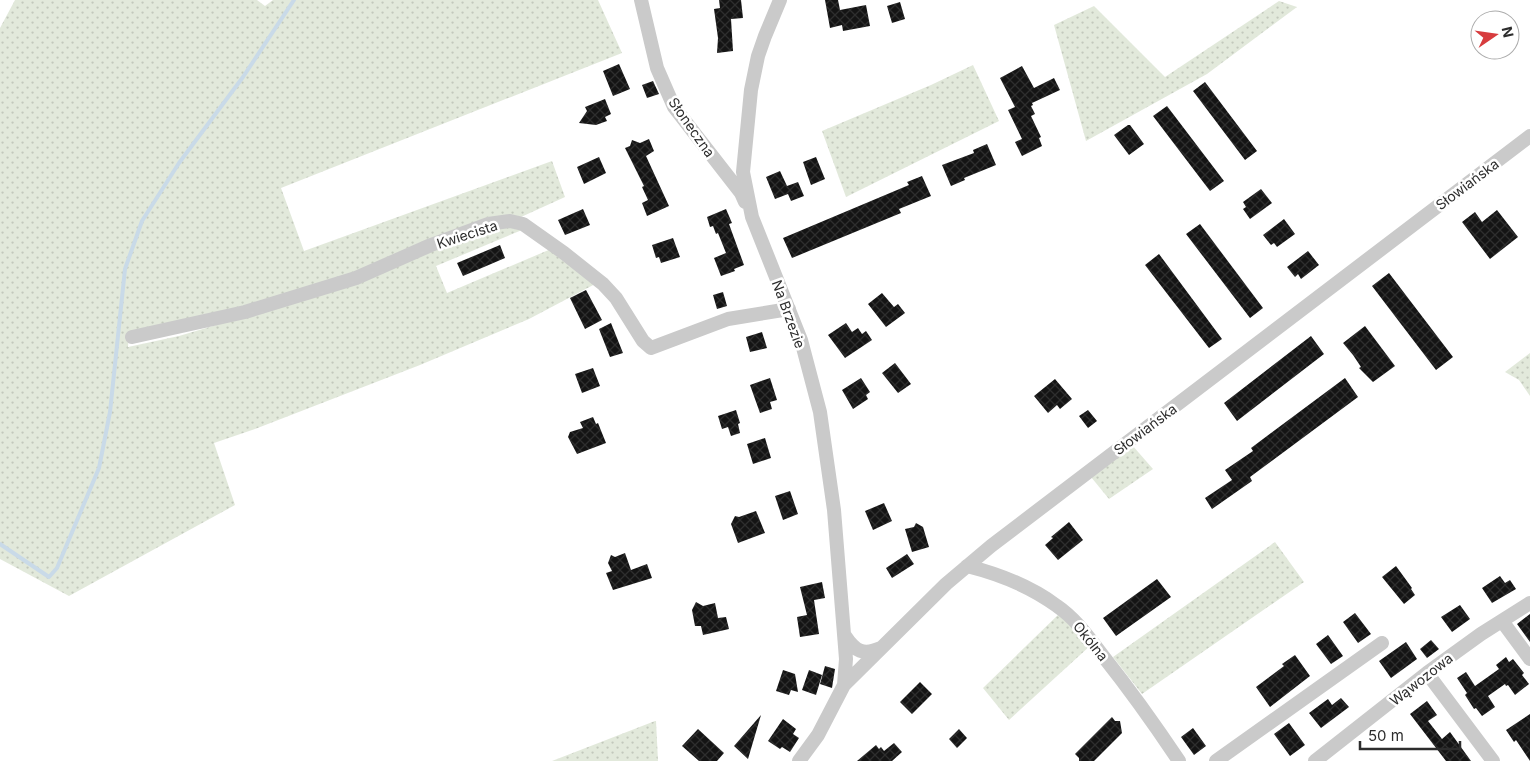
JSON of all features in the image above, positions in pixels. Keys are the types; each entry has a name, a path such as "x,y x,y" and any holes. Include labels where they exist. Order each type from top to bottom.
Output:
{"street":[{"name":"Słoneczna","path":"641,0 657,68 674,107 741,193 752,217"},
{"name":"Na Brzezie","path":"780,0 763,39 751,90 743,172 752,217 801,340 820,412 834,510 845,636 844,685"},
{"name":"Słowiańska","path":"800,761 818,735 844,685 946,584 967,566 1134,435 1530,136"},
{"name":"Kwiecista","path":"132,337 245,312 356,278 431,245 488,224 510,221 523,224 603,284 616,298 643,341 651,348 728,320 789,308"},
{"name":"Okólna","path":"967,566 994,573 1021,584 1057,605 1075,620 1132,694 1179,761"},
{"name":"Wąwozowa","path":"1315,761 1427,673 1481,634 1530,603"},
{"path":"1502,621 1530,659"},
{"path":"845,636 852,647 862,652 872,652 883,647"},
{"path":"1216,761 1382,643"},
{"path":"1427,673 1493,761"}],"shaded area":[{"path":"15,0 257,0 265,6 273,0 598,0 622,53 281,188 304,251 552,161 565,197 521,217 504,215 407,255 309,291 228,313 129,332 128,347 179,336 341,288 481,229 507,225 522,230 436,266 447,293 551,249 597,283 529,319 420,365 214,443 235,505 69,596 0,559 0,28"},
{"path":"1279,1 1297,7 1207,74 1086,141 1054,25 1094,6 1165,77"},
{"path":"973,65 999,121 846,197 822,131 931,85"},
{"path":"1530,353 1530,396 1519,380 1505,372"},
{"path":"1132,445 1153,469 1109,499 1091,477"},
{"path":"1275,542 1304,582 1142,694 1113,657"},
{"path":"1060,613 1091,645 1009,720 983,688"},
{"path":"655,721 658,761 552,761"}],"building":[{"path":"719,0 741,0 743,18 731,19 733,51 717,53 718,38 714,9 720,8"},
{"path":"825,0 838,0 840,10 866,5 870,26 843,31 842,25 830,28"},
{"path":"900,2 905,19 892,23 887,6"},
{"path":"619,64 630,89 613,96 603,71"},
{"path":"1022,66 1034,88 1054,78 1060,90 1032,103 1033,105 1031,106 1035,114 1031,116 1041,137 1039,138 1042,146 1022,156 1015,142 1022,139 1008,110 1015,107 1000,78"},
{"path":"653,81 659,94 647,98 642,85"},
{"path":"1205,82 1257,151 1245,160 1193,91"},
{"path":"605,99 611,114 605,117 607,121 596,125 579,123 587,111 585,107"},
{"path":"1167,106 1224,181 1210,191 1153,116"},
{"path":"1130,125 1144,144 1129,155 1114,135"},
{"path":"649,139 654,151 646,156 669,206 647,216 642,203 648,200 642,187 644,186 625,148 630,146 632,140 640,143"},
{"path":"987,144 996,165 964,178 965,180 951,186 942,165 974,153 973,150"},
{"path":"599,157 606,173 584,184 577,167"},
{"path":"816,157 825,179 811,185 803,162"},
{"path":"780,171 787,186 798,182 804,196 791,201 788,194 775,199 766,177"},
{"path":"922,176 931,196 899,209 901,213 792,258 783,238 909,185 907,182"},
{"path":"1261,189 1272,203 1250,219 1243,209 1246,207 1243,202"},
{"path":"583,209 590,225 565,235 558,220"},
{"path":"726,209 732,223 729,224 744,265 734,269 735,271 721,276 714,258 726,253 718,233 716,234 713,226 710,227 707,217"},
{"path":"1497,210 1518,237 1490,259 1462,222 1475,212 1482,222"},
{"path":"1284,219 1295,234 1277,247 1274,243 1271,245 1263,235"},
{"path":"1200,224 1263,308 1250,318 1186,234"},
{"path":"673,238 680,257 661,263 659,257 656,258 652,245"},
{"path":"500,245 505,258 463,276 457,263"},
{"path":"1308,251 1319,265 1301,279 1298,274 1295,277 1287,267"},
{"path":"1159,254 1222,339 1209,348 1145,265"},
{"path":"1389,273 1453,357 1436,370 1372,286"},
{"path":"586,290 602,320 585,329 570,298"},
{"path":"723,292 727,306 717,309 713,295"},
{"path":"882,293 894,307 898,304 905,313 886,327 868,304"},
{"path":"611,323 623,353 610,357 599,329"},
{"path":"846,323 852,332 858,328 862,334 866,331 872,340 845,358 828,335"},
{"path":"1365,326 1395,366 1373,382 1359,368 1361,367 1343,343"},
{"path":"762,332 767,348 750,352 746,337"},
{"path":"1311,336 1324,354 1237,421 1224,403"},
{"path":"895,363 911,384 898,393 882,373"},
{"path":"593,368 600,386 582,393 575,374"},
{"path":"770,378 777,400 770,402 772,409 760,413 750,385"},
{"path":"861,378 870,392 866,395 868,399 853,409 842,390"},
{"path":"1345,378 1358,397 1250,477 1252,481 1212,509 1205,498 1232,480 1225,470 1253,451 1251,448"},
{"path":"1055,379 1072,399 1060,409 1057,405 1048,413 1034,396"},
{"path":"736,410 740,423 738,424 740,433 731,436 728,427 722,429 718,416"},
{"path":"1088,410 1097,421 1088,428 1079,416"},
{"path":"593,417 596,424 598,423 606,443 577,454 568,437 570,432 583,428 580,422"},
{"path":"765,438 771,458 753,464 747,444"},
{"path":"790,491 798,514 783,520 775,496"},
{"path":"884,503 892,521 873,530 865,511"},
{"path":"756,511 765,533 738,543 731,524 735,516 739,517"},
{"path":"1069,522 1083,540 1058,560 1045,545 1053,538 1051,537"},
{"path":"916,523 923,527 929,547 912,552 905,529 914,527"},
{"path":"625,553 631,570 647,564 652,578 613,590 606,573 612,571 608,563 611,555 615,557"},
{"path":"907,554 914,564 892,578 886,568"},
{"path":"1396,566 1415,595 1404,604 1382,577"},
{"path":"1500,576 1505,583 1510,580 1516,589 1492,603 1482,588"},
{"path":"1157,579 1171,597 1116,636 1103,618"},
{"path":"822,582 825,598 814,600 819,634 800,637 797,617 807,615 800,587"},
{"path":"696,602 703,606 715,603 718,618 726,617 729,629 703,635 701,626 695,626 692,610"},
{"path":"1460,605 1470,619 1452,632 1441,617"},
{"path":"1355,613 1371,634 1358,643 1343,622"},
{"path":"1530,614 1530,642 1517,624"},
{"path":"1328,635 1343,656 1331,664 1316,644"},
{"path":"1431,640 1439,649 1427,658 1420,649"},
{"path":"1406,642 1417,659 1391,678 1379,661"},
{"path":"1295,655 1310,676 1270,707 1256,687 1284,666 1282,664"},
{"path":"1506,657 1509,662 1513,659 1524,673 1522,675 1529,684 1515,695 1508,685 1506,686 1505,684 1488,696 1495,707 1482,716 1476,708 1474,709 1465,695 1467,693 1457,678 1466,672 1475,686 1499,669 1496,665"},
{"path":"825,666 835,669 832,688 820,684"},
{"path":"783,670 795,674 798,692 791,690 789,695 776,691"},
{"path":"809,670 822,675 816,695 802,690"},
{"path":"920,682 932,694 912,714 900,702"},
{"path":"1341,698 1349,707 1321,728 1309,713 1328,699 1332,705"},
{"path":"1427,701 1437,715 1428,721 1442,739 1450,732 1471,761 1446,761 1410,714"},
{"path":"1530,714 1530,761 1516,740 1514,742 1506,730"},
{"path":"761,715 748,759 734,746"},
{"path":"1112,717 1115,721 1120,721 1122,733 1094,761 1079,761 1075,754"},
{"path":"783,719 796,729 793,734 799,738 790,752 782,747 780,749 768,741"},
{"path":"1289,723 1305,745 1290,756 1274,734"},
{"path":"1193,728 1206,746 1194,755 1181,737"},
{"path":"698,729 724,753 717,761 699,761 682,746"},
{"path":"959,729 967,738 957,748 949,739"},
{"path":"894,743 902,752 892,761 857,761 876,745 884,751"}],"waterway":[{"path":"0,544 49,577 57,568 99,468 110,412 125,269 142,221 179,163 243,77 294,0"}]}
